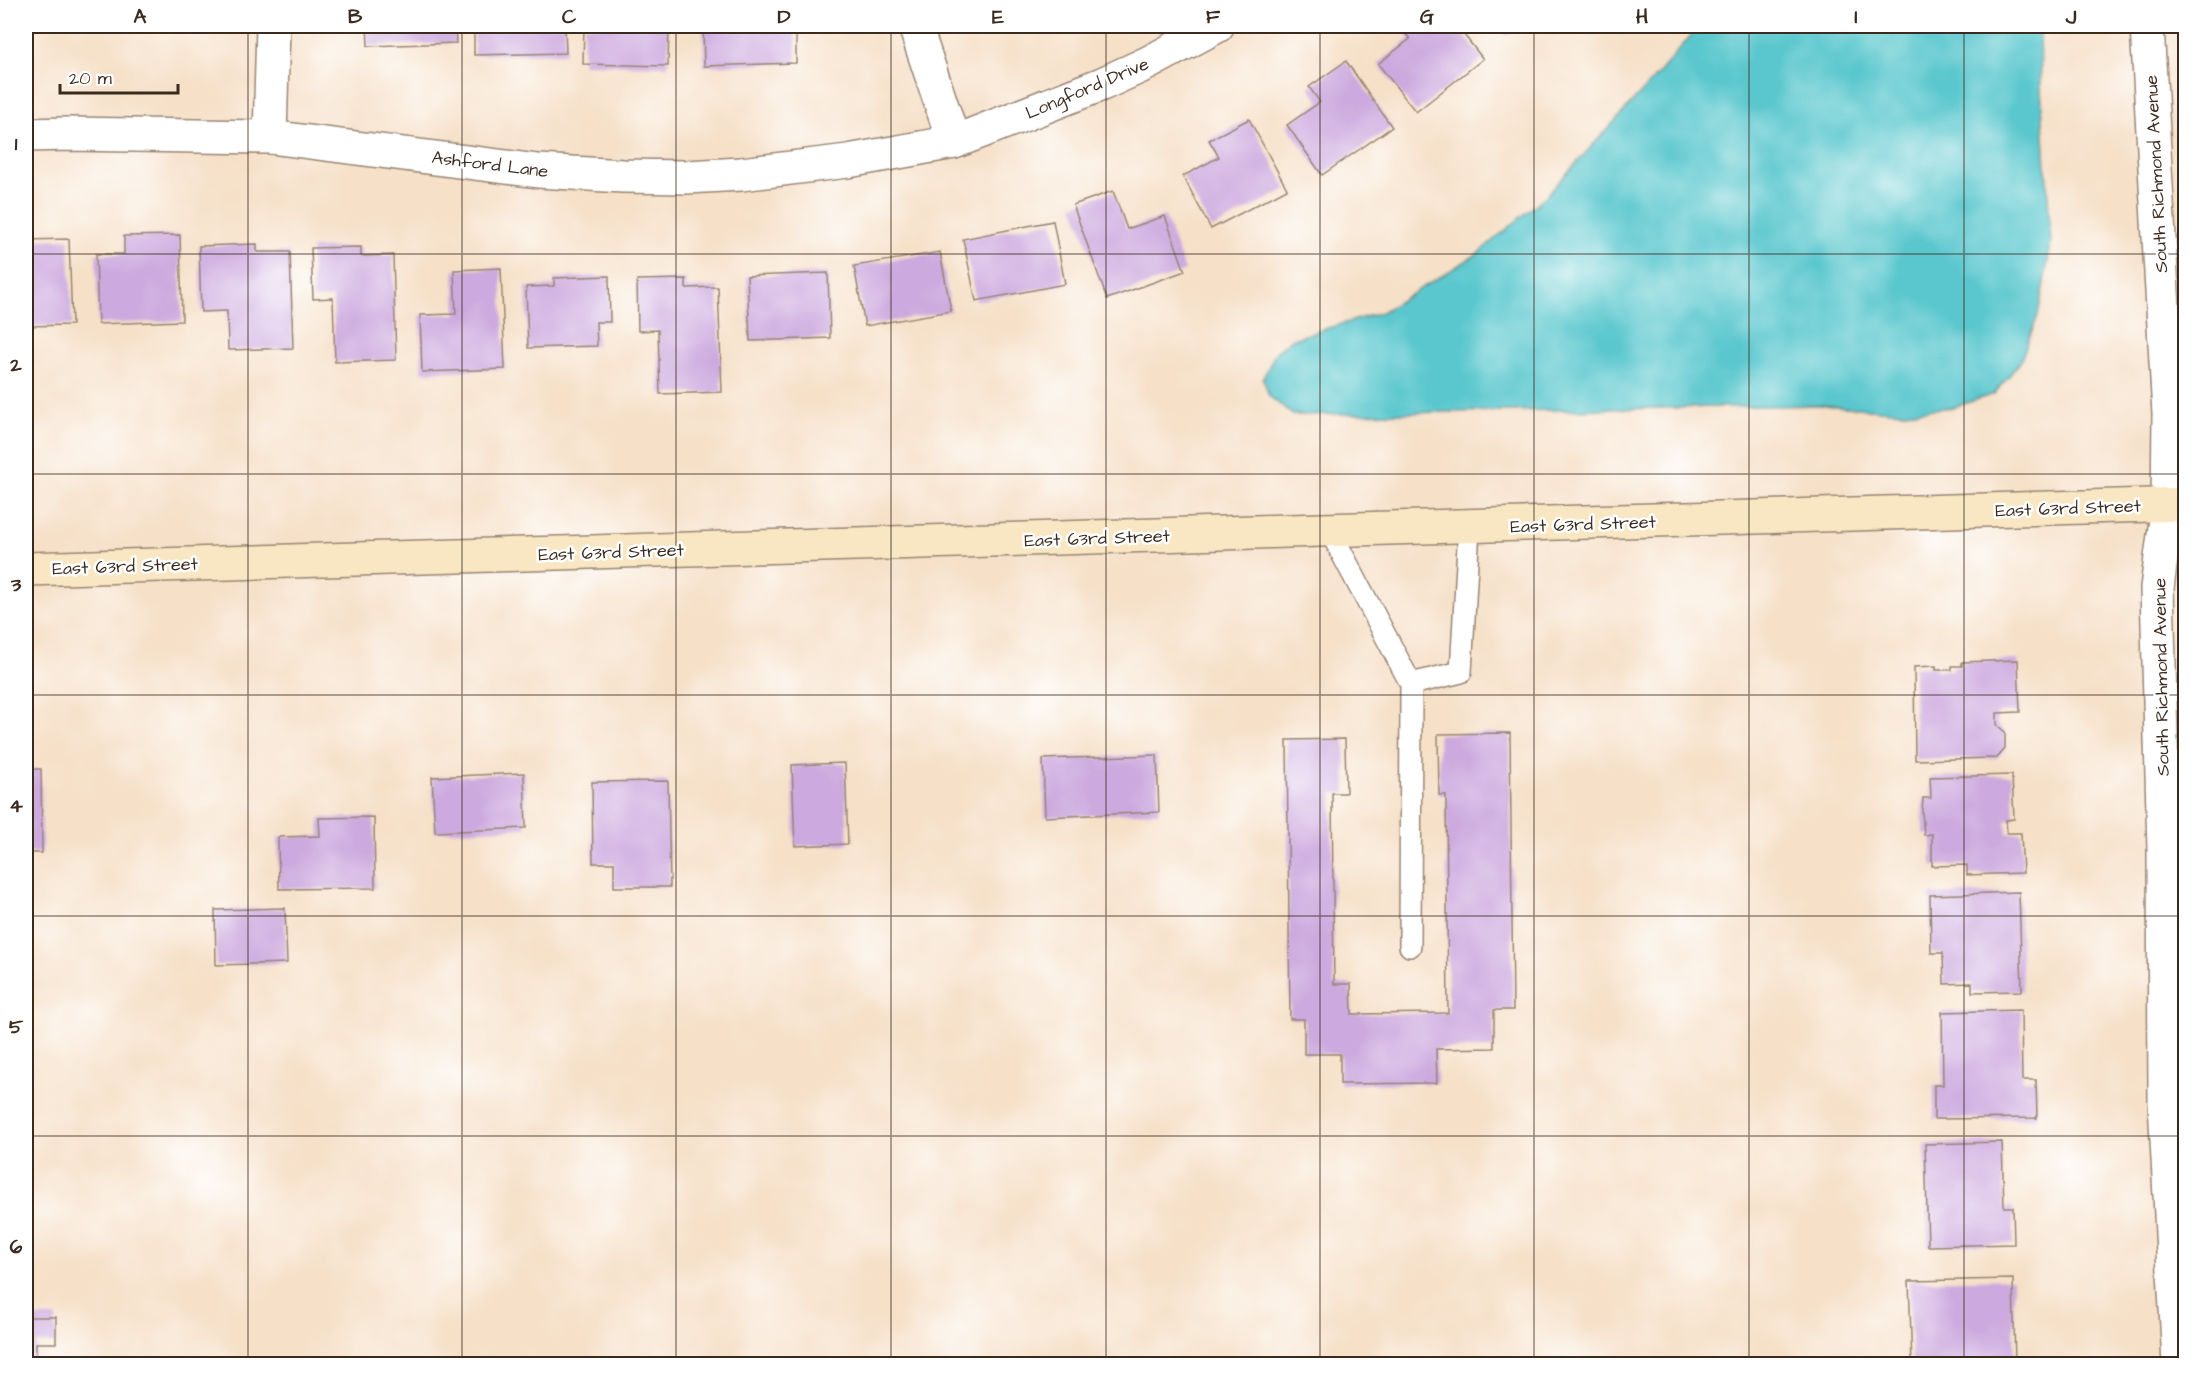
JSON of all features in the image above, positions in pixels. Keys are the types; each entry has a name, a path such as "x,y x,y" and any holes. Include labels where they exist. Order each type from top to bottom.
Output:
{"main road":[{"name":"East 63rd Street","path":"26,569 2177,505"}],"street":[{"path":"270,137 273,26"},
{"path":"915,26 954,142"},
{"name":"Longford Drive","path":"954,142 1102,84 1148,63 1217,26"},
{"name":"South Richmond Avenue","path":"2147,26 2169,414 2177,505 2157,600 2164,850 2165,1103 2179,1365"},
{"name":"Ashford Lane","path":"26,135 270,137 538,171 676,177 741,174 848,161 954,142"}],"lane":[{"path":"1411,684 1461,672 1469,527"},
{"path":"1330,531 1411,684 1410,946"}],"water":[{"path":"1699,26 2040,26 2041,89 2051,244 2038,315 2020,362 1994,394 1954,407 1904,412 1823,405 1293,415 1269,396 1263,378 1276,352 1292,339 1382,312 1476,255 1547,195"}],"building":[{"path":"367,26 455,26 456,43 368,46"},
{"path":"474,26 565,26 566,53 474,55"},
{"path":"584,26 669,26 668,66 583,64"},
{"path":"703,26 796,26 796,63 704,66"},
{"path":"1399,26 1457,26 1483,59 1416,112 1378,64 1410,39"},
{"path":"1497,26 1519,26 1507,36"},
{"path":"1346,61 1392,127 1322,175 1287,125 1320,102 1309,87"},
{"path":"1249,119 1287,189 1211,229 1183,176 1219,157 1209,140"},
{"path":"1113,191 1127,229 1165,216 1185,271 1107,299 1073,205"},
{"path":"1053,221 1065,284 976,301 963,239"},
{"path":"180,235 182,321 98,324 96,254 124,254 124,236"},
{"path":"69,239 72,325 26,326 26,240"},
{"path":"257,244 257,252 290,252 293,348 228,350 227,311 201,312 199,246"},
{"path":"361,247 361,256 393,255 396,360 335,362 333,298 313,299 311,248"},
{"path":"940,252 951,311 865,326 854,266"},
{"path":"501,268 505,369 422,372 420,315 456,314 454,270"},
{"path":"828,273 830,338 750,341 747,276"},
{"path":"609,276 610,322 596,322 597,346 528,348 526,287 554,286 554,278"},
{"path":"686,279 686,288 718,287 722,392 660,394 658,330 638,331 637,280"},
{"path":"2018,660 2020,712 1997,713 1997,725 2005,732 2005,749 1997,758 1915,760 1914,667 1936,666 1936,670 1952,670 1952,666 1962,666 1962,662"},
{"path":"1510,733 1513,1010 1494,1010 1494,1048 1436,1049 1437,1083 1340,1084 1340,1054 1304,1054 1304,1019 1290,1019 1287,740 1345,739 1346,793 1332,793 1334,984 1351,984 1352,1014 1448,1013 1446,795 1439,795 1438,734"},
{"path":"1157,755 1159,812 1045,817 1043,759"},
{"path":"845,763 848,844 795,846 792,765"},
{"path":"26,769 41,769 42,853 26,853"},
{"path":"524,773 526,828 435,832 432,777"},
{"path":"2012,775 2014,819 2006,820 2007,833 2021,833 2023,873 1967,875 1967,865 1932,866 1932,834 1924,835 1922,811 1923,798 1931,798 1930,777"},
{"path":"668,781 670,887 614,887 614,863 593,863 592,782"},
{"path":"374,817 375,888 279,889 278,837 320,836 319,818"},
{"path":"2019,892 2022,991 1972,992 1972,983 1944,984 1943,953 1931,953 1930,895"},
{"path":"285,908 287,963 216,965 215,910"},
{"path":"2021,1010 2022,1080 2036,1080 2037,1118 1934,1119 1934,1085 1943,1085 1942,1012"},
{"path":"2002,1142 2004,1207 2013,1207 2014,1244 1928,1246 1925,1144"},
{"path":"2013,1279 2015,1364 1912,1364 1909,1281"},
{"path":"26,1317 56,1317 56,1343 36,1343 36,1364 26,1364"}]}
